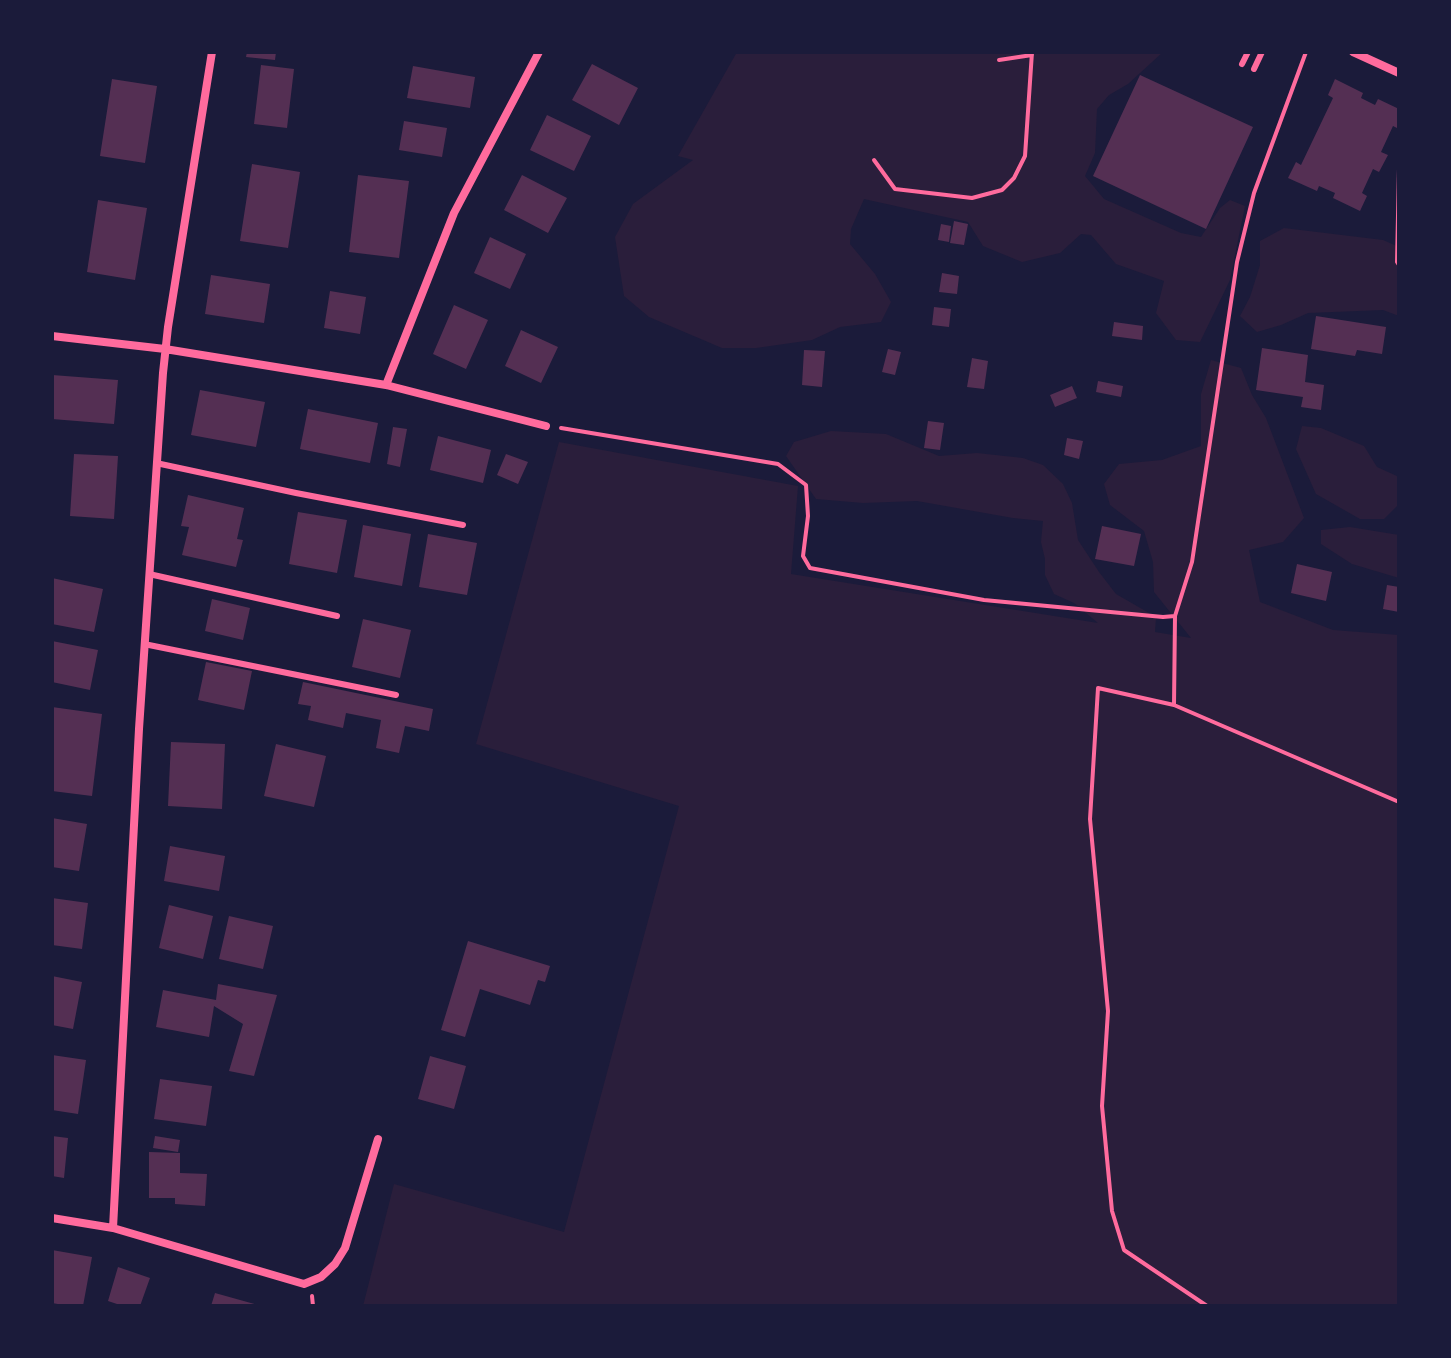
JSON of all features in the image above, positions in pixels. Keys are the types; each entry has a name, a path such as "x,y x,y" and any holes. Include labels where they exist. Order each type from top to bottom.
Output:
{"street":[{"path":"113,1228 144,644 165,349 212,52"},
{"path":"386,385 454,213 539,52"},
{"path":"1353,52 1399,73"},
{"path":"52,336 165,349 386,385 546,426"},
{"path":"52,1218 113,1228 304,1284 321,1277 335,1264 345,1248 378,1139"}],"lane":[{"path":"1242,64 1248,52"},
{"path":"1254,69 1262,52"},
{"path":"156,463 463,525"},
{"path":"149,574 337,616"},
{"path":"144,644 396,695"}],"path":[{"path":"1174,705 1175,616 1192,562 1237,262 1254,193 1306,52"},
{"path":"874,160 895,189 972,198 1002,190 1014,178 1025,156 1032,54 999,60"},
{"path":"1399,169 1399,265"},
{"path":"546,426 778,464 806,485 808,516 803,556 810,568 984,600 1156,617 1175,616"},
{"path":"1207,1306 1124,1250 1112,1211 1102,1106 1108,1011 1090,819 1098,688 1174,705 1399,802"}],"shaded area":[{"path":"737,52 1163,52 1128,84 1109,95 1097,109 1095,153 1085,176 1104,199 1181,233 1201,237 1220,208 1230,200 1245,206 1230,280 1200,342 1176,340 1156,313 1164,281 1116,264 1091,235 1081,234 1060,253 1022,262 983,246 968,222 864,199 851,229 850,244 875,274 891,302 881,322 840,327 812,340 756,348 722,348 649,317 624,296 615,237 633,204 693,160 678,156"},
{"path":"1284,228 1383,240 1399,247 1399,316 1383,310 1308,313 1257,332 1240,316 1260,265 1260,241"},
{"path":"1211,360 1241,368 1266,418 1304,518 1283,542 1249,550 1260,602 1333,630 1399,635 1399,1306 363,1306 394,1184 564,1232 679,806 476,744 559,442 798,486 791,574 1098,623 1074,603 1054,594 1045,575 1041,542 1043,521 917,501 863,503 816,499 786,456 794,442 831,431 886,434 939,456 977,453 1023,458 1043,465 1063,484 1072,503 1078,540 1116,594 1156,617 1155,632 1191,638 1154,592 1153,562 1144,531 1110,505 1104,484 1119,464 1162,460 1201,446 1201,394"},
{"path":"1302,426 1321,428 1364,446 1377,467 1399,477 1399,504 1384,519 1360,519 1316,494 1296,449"},
{"path":"1350,527 1399,535 1399,578 1352,564 1321,544 1321,530"}],"building":[{"path":"247,52 276,52 275,60 246,57"},
{"path":"592,64 638,88 619,125 572,100"},
{"path":"261,65 294,69 287,128 254,124"},
{"path":"413,66 475,77 470,108 407,98"},
{"path":"1140,75 1253,127 1206,229 1093,176"},
{"path":"112,79 157,86 145,163 100,156"},
{"path":"1335,79 1363,93 1361,98 1375,105 1378,99 1399,109 1399,129 1393,126 1381,152 1388,155 1379,172 1373,169 1362,193 1367,196 1360,211 1333,198 1335,193 1319,186 1317,191 1288,178 1296,162 1301,165 1333,98 1328,95"},
{"path":"547,115 591,136 574,171 530,150"},
{"path":"404,121 447,128 442,157 399,150"},
{"path":"252,164 300,172 288,248 240,241"},
{"path":"358,175 409,181 399,258 349,252"},
{"path":"522,175 567,198 548,233 504,210"},
{"path":"98,200 147,208 135,280 87,272"},
{"path":"954,221 968,224 964,245 950,243"},
{"path":"941,224 951,226 949,242 938,240"},
{"path":"490,237 526,254 510,289 474,273"},
{"path":"942,273 959,276 957,294 939,292"},
{"path":"211,275 270,284 264,323 205,314"},
{"path":"330,291 366,297 360,334 324,328"},
{"path":"454,305 488,320 466,369 433,354"},
{"path":"934,307 951,309 949,327 932,325"},
{"path":"1316,316 1386,327 1382,354 1357,350 1355,356 1311,349"},
{"path":"1114,322 1143,326 1142,340 1112,336"},
{"path":"521,330 558,347 541,383 505,366"},
{"path":"1262,348 1308,355 1305,382 1324,385 1321,410 1301,407 1303,397 1256,390"},
{"path":"888,349 901,352 895,375 882,372"},
{"path":"804,350 825,351 822,387 802,385"},
{"path":"972,358 988,361 984,389 967,387"},
{"path":"52,375 118,380 114,424 52,419"},
{"path":"1098,381 1123,386 1121,397 1096,392"},
{"path":"1072,386 1077,398 1055,407 1050,395"},
{"path":"200,390 265,402 256,447 191,435"},
{"path":"308,409 378,423 370,463 300,449"},
{"path":"928,421 944,423 940,450 924,448"},
{"path":"393,427 407,429 400,467 387,464"},
{"path":"438,436 491,450 483,483 430,470"},
{"path":"1067,438 1083,441 1079,459 1064,455"},
{"path":"74,454 118,456 114,519 70,516"},
{"path":"506,454 528,462 518,484 497,475"},
{"path":"188,495 244,508 237,539 243,540 236,567 182,555 189,527 181,526"},
{"path":"298,512 347,520 337,573 289,564"},
{"path":"363,525 411,534 402,586 354,577"},
{"path":"1102,526 1141,534 1134,566 1095,559"},
{"path":"428,534 477,543 467,595 419,587"},
{"path":"1297,564 1332,572 1326,601 1291,593"},
{"path":"52,578 103,589 94,632 52,624"},
{"path":"1387,585 1399,587 1399,612 1383,609"},
{"path":"212,599 250,608 243,640 205,631"},
{"path":"363,619 411,630 400,678 352,667"},
{"path":"52,641 98,650 90,690 52,682"},
{"path":"206,662 252,671 244,710 198,700"},
{"path":"303,682 433,709 429,731 405,726 399,753 376,748 381,720 346,713 343,728 308,720 311,706 298,704"},
{"path":"52,707 102,714 92,796 52,791"},
{"path":"171,742 225,744 222,809 168,806"},
{"path":"276,744 326,756 314,807 264,796"},
{"path":"52,818 87,824 79,871 52,867"},
{"path":"170,846 225,856 219,891 164,881"},
{"path":"52,898 88,903 82,949 52,945"},
{"path":"169,905 213,916 203,959 159,948"},
{"path":"229,916 273,926 263,969 219,959"},
{"path":"468,941 550,966 545,982 538,980 530,1005 480,989 465,1037 441,1030"},
{"path":"52,976 82,982 73,1029 52,1025"},
{"path":"218,984 277,995 254,1076 229,1071 243,1024 214,1006 209,1037 156,1027 163,990 216,1000"},
{"path":"52,1055 86,1060 78,1114 52,1110"},
{"path":"430,1056 466,1066 454,1109 418,1099"},
{"path":"160,1079 212,1086 206,1126 154,1119"},
{"path":"52,1136 68,1138 64,1178 52,1176"},
{"path":"155,1136 180,1140 178,1152 153,1148"},
{"path":"149,1152 180,1153 180,1173 207,1174 205,1206 175,1204 175,1198 149,1198"},
{"path":"52,1250 92,1257 83,1306 52,1303"},
{"path":"118,1267 150,1278 140,1306 123,1306 108,1301"},
{"path":"215,1293 258,1305 211,1306"}]}
